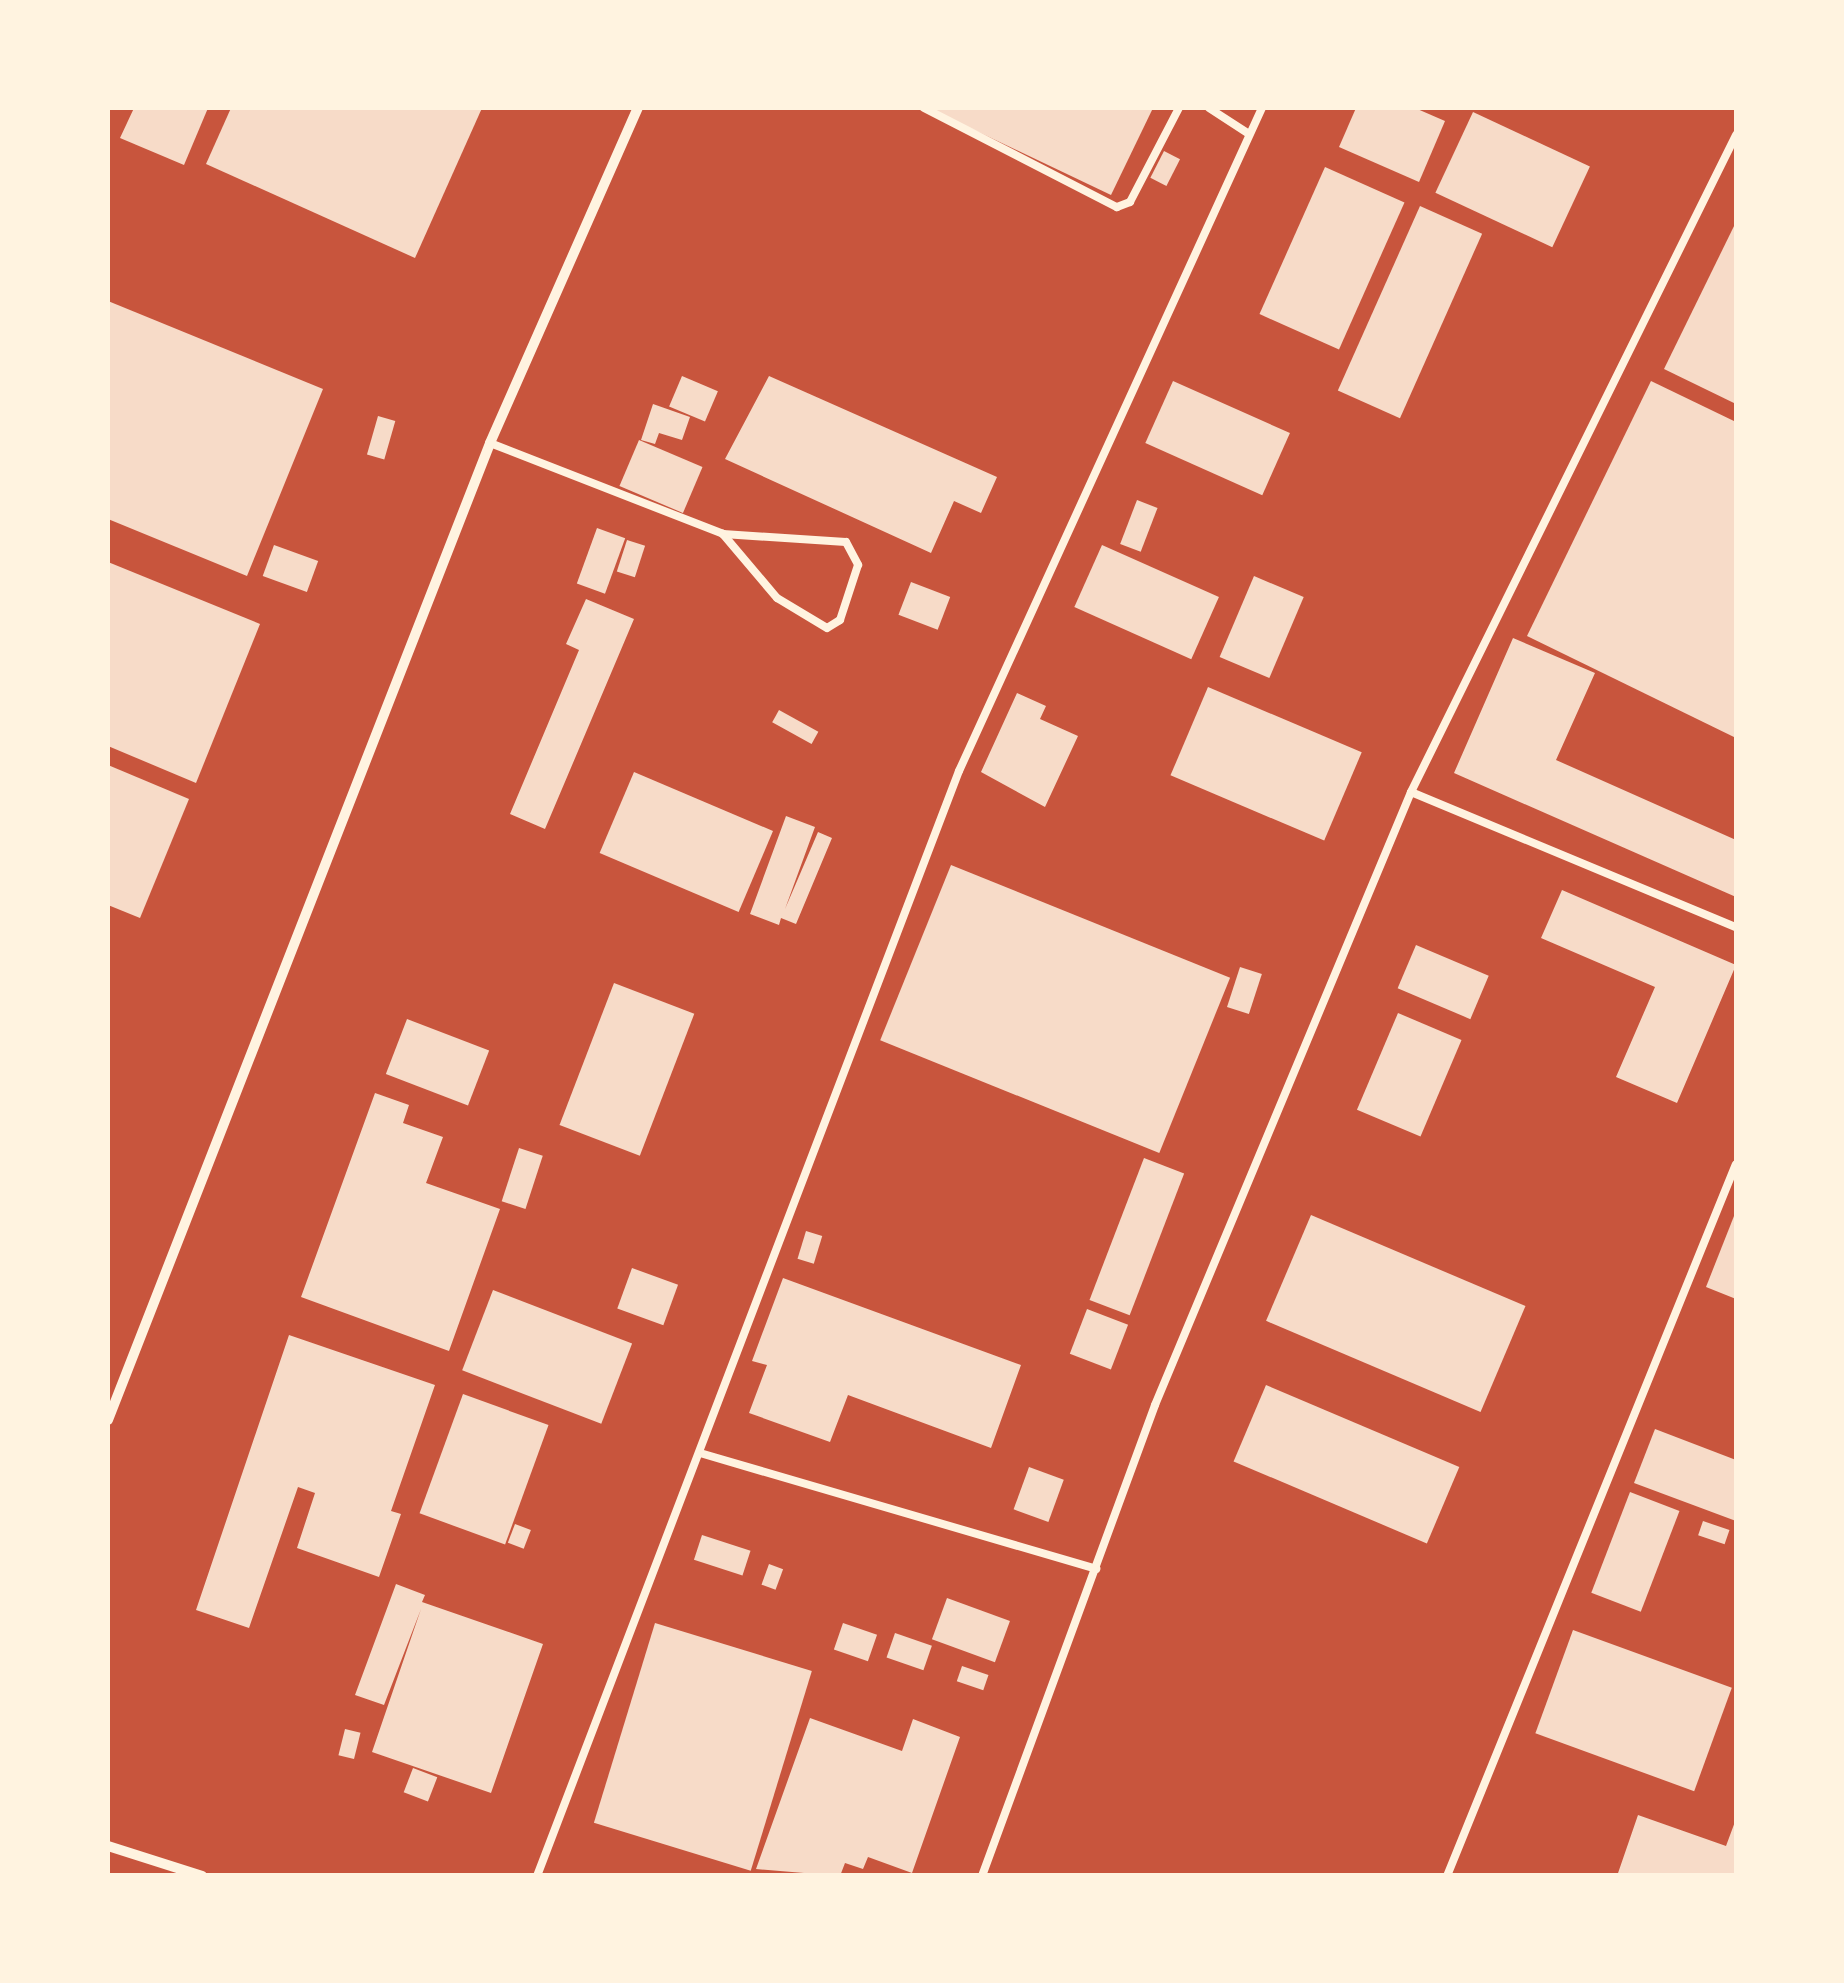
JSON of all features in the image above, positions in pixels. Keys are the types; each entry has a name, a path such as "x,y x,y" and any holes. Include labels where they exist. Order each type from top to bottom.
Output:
{"street":[{"path":"108,1420 490,443 638,108"},
{"path":"108,1846 202,1876"}],"lane":[{"path":"924,108 1117,207 1130,202 1179,108"},
{"path":"1209,108 1249,134"},
{"path":"537,1876 959,771 1262,108"},
{"path":"982,1876 1156,1406 1410,792 1736,135"},
{"path":"490,443 723,534 846,542 858,565 840,620 827,628 777,598 723,534"},
{"path":"1410,792 1736,927"},
{"path":"1448,1876 1736,1164"},
{"path":"700,1453 1096,1570"}],"building":[{"path":"134,108 208,108 184,165 120,138"},
{"path":"231,108 482,108 415,258 206,164"},
{"path":"928,108 1153,108 1111,195"},
{"path":"1356,108 1415,108 1445,121 1419,182 1339,147"},
{"path":"1473,112 1590,167 1552,247 1435,193"},
{"path":"1164,151 1180,159 1166,186 1150,178"},
{"path":"1325,167 1404,202 1339,349 1260,314"},
{"path":"1420,206 1482,234 1400,418 1338,391"},
{"path":"1736,222 1736,404 1664,369"},
{"path":"108,301 323,389 247,576 108,519"},
{"path":"682,376 718,391 705,422 669,406"},
{"path":"769,376 997,477 981,513 954,501 931,553 725,459"},
{"path":"1173,381 1290,433 1262,495 1145,443"},
{"path":"1651,381 1736,422 1736,738 1527,636"},
{"path":"653,404 690,417 682,440 659,433 655,444 641,440"},
{"path":"378,416 395,421 384,459 367,454"},
{"path":"639,440 703,467 683,513 619,486"},
{"path":"1137,500 1158,508 1141,552 1120,544"},
{"path":"597,528 625,538 605,594 577,583"},
{"path":"627,540 645,546 635,577 617,571"},
{"path":"274,545 318,561 307,592 263,576"},
{"path":"1102,545 1219,597 1191,659 1074,607"},
{"path":"108,562 260,624 196,783 108,746"},
{"path":"1254,576 1304,597 1269,678 1220,657"},
{"path":"911,582 950,597 938,630 898,615"},
{"path":"586,599 634,619 545,829 510,814 579,650 566,644"},
{"path":"1513,638 1595,673 1556,760 1736,840 1736,897 1454,773"},
{"path":"1208,687 1362,752 1324,841 1170,775"},
{"path":"1017,693 1046,706 1040,719 1078,736 1045,807 981,772"},
{"path":"779,710 818,732 812,744 772,722"},
{"path":"108,765 189,799 140,918 108,905"},
{"path":"634,772 773,831 739,912 600,853"},
{"path":"786,816 815,827 785,909 818,832 832,838 796,924 781,918 779,925 750,914"},
{"path":"951,865 1230,978 1159,1153 880,1040"},
{"path":"1562,890 1736,965 1677,1103 1616,1077 1655,987 1541,938"},
{"path":"1416,945 1489,976 1470,1019 1398,988"},
{"path":"1240,967 1262,974 1249,1014 1227,1007"},
{"path":"614,983 694,1014 640,1156 560,1125"},
{"path":"1398,1013 1462,1040 1420,1137 1357,1110"},
{"path":"407,1019 489,1051 468,1106 386,1074"},
{"path":"375,1093 409,1105 403,1123 443,1137 426,1183 500,1209 449,1351 301,1297"},
{"path":"519,1148 543,1156 525,1209 502,1201"},
{"path":"1144,1158 1184,1173 1130,1315 1090,1300"},
{"path":"1736,1211 1736,1299 1706,1287"},
{"path":"1311,1215 1525,1306 1481,1412 1266,1321"},
{"path":"806,1231 822,1236 814,1264 798,1259"},
{"path":"632,1268 678,1285 663,1325 617,1308"},
{"path":"783,1278 1021,1365 991,1448 848,1395 830,1442 749,1413 767,1365 752,1361"},
{"path":"493,1290 632,1343 601,1424 462,1370"},
{"path":"1087,1309 1128,1325 1111,1370 1070,1354"},
{"path":"289,1335 435,1385 391,1511 401,1514 379,1577 297,1548 315,1493 298,1487 249,1628 196,1610"},
{"path":"1266,1385 1459,1467 1427,1543 1234,1461"},
{"path":"463,1394 549,1425 505,1544 420,1513"},
{"path":"1655,1429 1736,1460 1736,1521 1634,1483"},
{"path":"1029,1467 1064,1480 1048,1522 1014,1509"},
{"path":"1630,1492 1679,1511 1641,1612 1591,1593"},
{"path":"1703,1521 1729,1530 1725,1544 1698,1535"},
{"path":"515,1524 531,1530 524,1549 508,1543"},
{"path":"702,1535 751,1551 742,1575 694,1560"},
{"path":"769,1564 783,1569 776,1590 761,1585"},
{"path":"396,1584 425,1595 422,1602 543,1644 491,1793 372,1752 421,1609 384,1705 355,1695"},
{"path":"947,1598 1010,1621 995,1662 932,1639"},
{"path":"655,1623 812,1671 751,1871 594,1823"},
{"path":"843,1623 877,1635 868,1661 834,1649"},
{"path":"1573,1630 1732,1688 1694,1791 1535,1733"},
{"path":"895,1633 932,1646 923,1670 887,1658"},
{"path":"962,1666 988,1675 983,1690 957,1681"},
{"path":"810,1718 902,1751 913,1719 960,1737 912,1873 868,1857 863,1869 845,1863 840,1876 756,1869"},
{"path":"345,1729 361,1733 354,1759 338,1755"},
{"path":"413,1768 437,1777 428,1802 404,1792"},
{"path":"1638,1815 1726,1846 1736,1819 1736,1876 1617,1876"}]}
